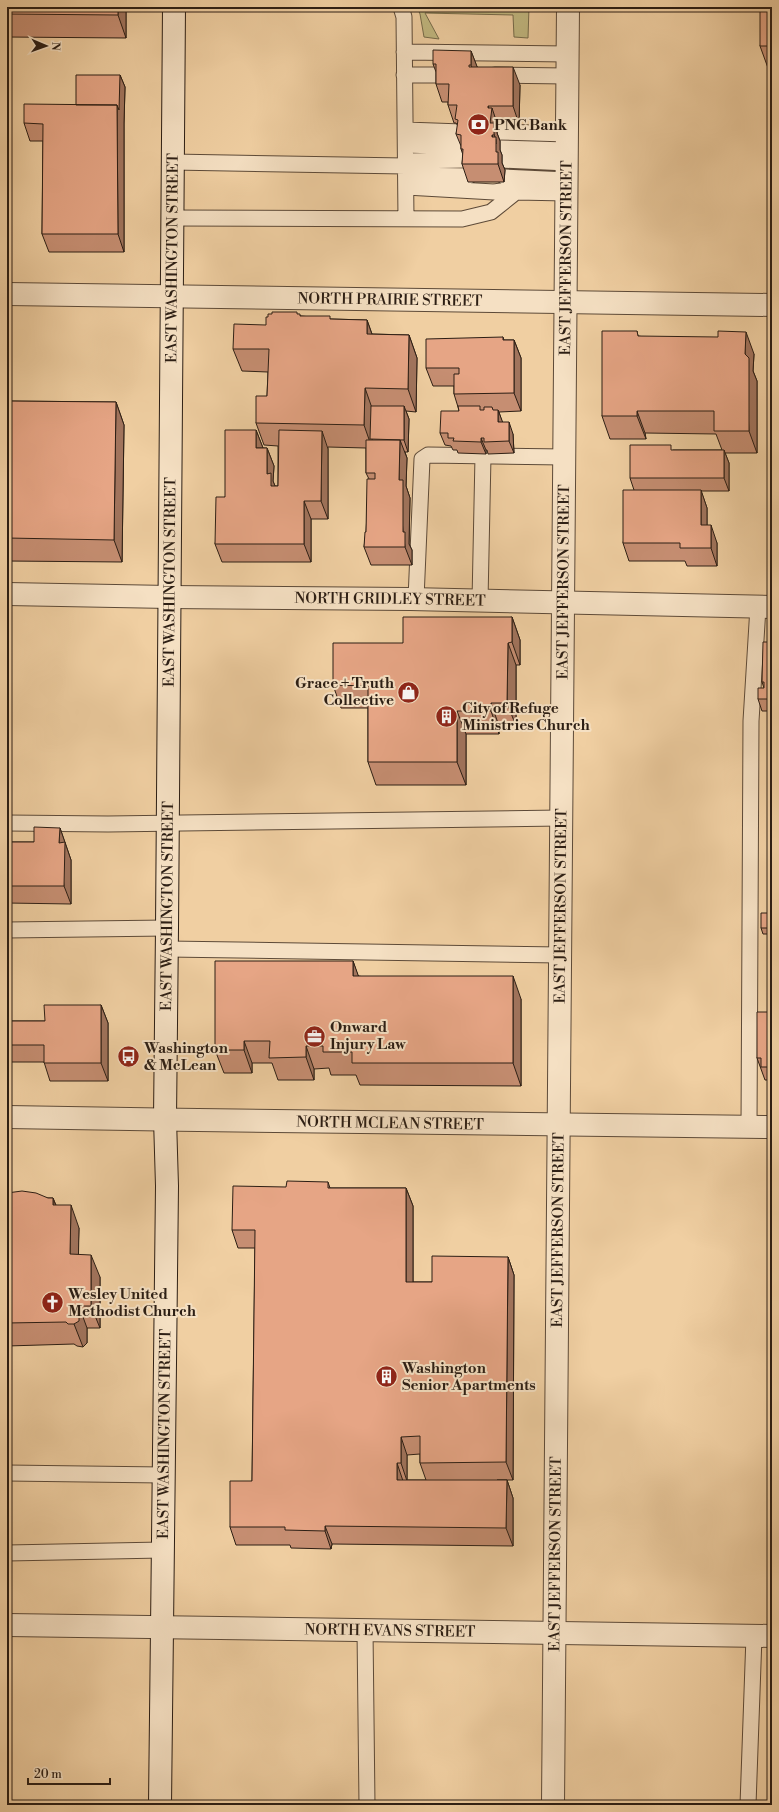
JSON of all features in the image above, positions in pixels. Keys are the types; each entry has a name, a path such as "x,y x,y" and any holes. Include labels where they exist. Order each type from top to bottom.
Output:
{"street":[{"name":"EAST WASHINGTON STREET","path":"160,1805 167,1186 165,1120 173,296 172,162 174,7"},
{"name":"EAST JEFFERSON STREET","path":"554,1805 562,602 568,7"},
{"name":"NORTH PRAIRIE STREET","path":"7,294 566,304 772,305"},
{"name":"NORTH GRIDLEY STREET","path":"7,594 416,599 765,607"},
{"name":"NORTH MCLEAN STREET","path":"7,1117 407,1122 559,1126 772,1127"},
{"name":"NORTH EVANS STREET","path":"7,1625 161,1626 763,1636"}],"lane":[{"path":"401,7 404,17 406,219"},
{"path":"404,52 567,54"},
{"path":"404,76 567,76"},
{"path":"406,138 462,132"},
{"path":"498,132 567,168"},
{"path":"406,138 465,154 406,172"},
{"path":"501,154 567,168"},
{"path":"172,162 468,176"},
{"path":"406,172 494,192 514,188 567,168"},
{"path":"505,177 567,168"},
{"path":"172,218 462,219 491,212 516,192 567,168"},
{"path":"416,599 422,459 428,455 564,457"},
{"path":"480,601 482,456"},
{"path":"748,1127 751,721 765,607"},
{"path":"7,823 168,824 561,818"},
{"path":"7,930 167,939 560,955"},
{"path":"7,1473 163,1475"},
{"path":"7,1553 162,1550"},
{"path":"365,1630 367,1805"},
{"path":"748,1805 763,1636"}],"shaded area":[{"path":"417,7 529,7 528,38 514,37 513,15 425,13 439,39 424,37 420,14"}],"building":[{"path":"7,7 118,7 118,15 7,14"},
{"path":"760,7 772,7 772,46 760,46"},
{"name":"PNC Bank","path":"433,50 471,51 471,65 469,65 469,67 513,67 513,106 488,106 488,108 492,108 490,123 494,123 494,135 492,135 492,137 496,137 498,164 462,164 463,149 461,149 461,135 456,134 458,120 455,119 457,105 448,105 449,84 436,84 436,64 433,64"},
{"path":"76,75 120,75 119,110 117,105 76,105"},
{"path":"24,104 117,105 118,234 42,234 43,124 24,123"},
{"path":"272,312 297,312 300,316 330,316 330,319 367,320 367,334 409,335 408,389 365,388 364,425 256,423 256,396 267,396 269,349 233,349 234,324 266,325 266,317 268,317 268,314 272,314"},
{"path":"602,331 637,331 638,336 718,337 718,331 746,332 745,354 749,358 749,431 714,431 714,411 637,411 637,416 602,416"},
{"path":"503,337 503,340 514,340 514,393 454,394 454,374 459,374 459,368 426,368 426,339"},
{"path":"7,401 116,402 114,540 7,538"},
{"path":"371,406 404,406 404,440 370,439"},
{"path":"458,406 480,406 480,410 484,410 484,407 492,407 493,410 498,410 498,422 509,422 509,441 484,442 484,438 481,438 481,442 453,441 454,438 448,438 448,433 440,433 441,411 459,411"},
{"path":"225,430 256,430 256,448 267,448 267,474 271,473 271,486 278,486 279,430 322,431 321,501 304,501 304,544 215,544 216,497 225,497"},
{"path":"366,440 400,440 399,480 403,480 403,532 405,532 405,547 364,547 366,532 367,479 375,479 375,473 366,473"},
{"path":"630,445 671,445 671,450 724,450 724,478 630,478"},
{"path":"623,490 701,490 701,525 711,525 711,548 680,548 680,543 623,543"},
{"name":"City of Refuge Ministries Church","path":"403,617 512,617 512,642 508,643 507,703 491,703 491,711 457,711 457,762 368,762 368,686 333,685 333,643 403,643"},
{"path":"763,642 772,642 772,699 758,699 758,688 764,688 764,682 762,682"},
{"path":"34,827 60,828 59,843 65,842 64,886 7,886 7,842 34,842"},
{"path":"761,913 772,913 772,928 761,928"},
{"path":"215,961 353,961 353,976 513,976 513,1063 352,1063 352,1052 323,1052 323,1046 306,1046 306,1057 269,1058 270,1041 244,1041 244,1050 215,1050"},
{"path":"44,1005 101,1005 101,1063 44,1063 44,1045 7,1045 7,1021 45,1021"},
{"path":"757,1012 772,1012 772,1067 761,1067 761,1058 757,1058"},
{"name":"Washington Senior Apartments","path":"287,1181 328,1182 328,1188 406,1188 406,1282 432,1282 432,1256 508,1257 506,1462 420,1463 420,1436 401,1437 401,1463 397,1463 397,1480 507,1480 506,1528 325,1526 325,1531 285,1530 285,1527 230,1527 230,1481 252,1481 255,1230 232,1230 233,1186 286,1187"},
{"name":"Wesley United Methodist Church","path":"22,1191 53,1198 53,1205 71,1205 70,1254 91,1255 91,1306 79,1306 79,1321 74,1324 68,1324 66,1322 7,1323 7,1193"}],"place":[{"name":"PNC Bank","path":"479,125"},
{"name":"Grace + Truth Collective","path":"409,692"},
{"name":"City of Refuge Ministries Church","path":"446,717"},
{"name":"Onward Injury Law","path":"314,1036"},
{"name":"Washington & McLean","path":"129,1057"},
{"name":"Wesley United Methodist Church","path":"53,1303"},
{"name":"Washington Senior Apartments","path":"387,1377"}]}
